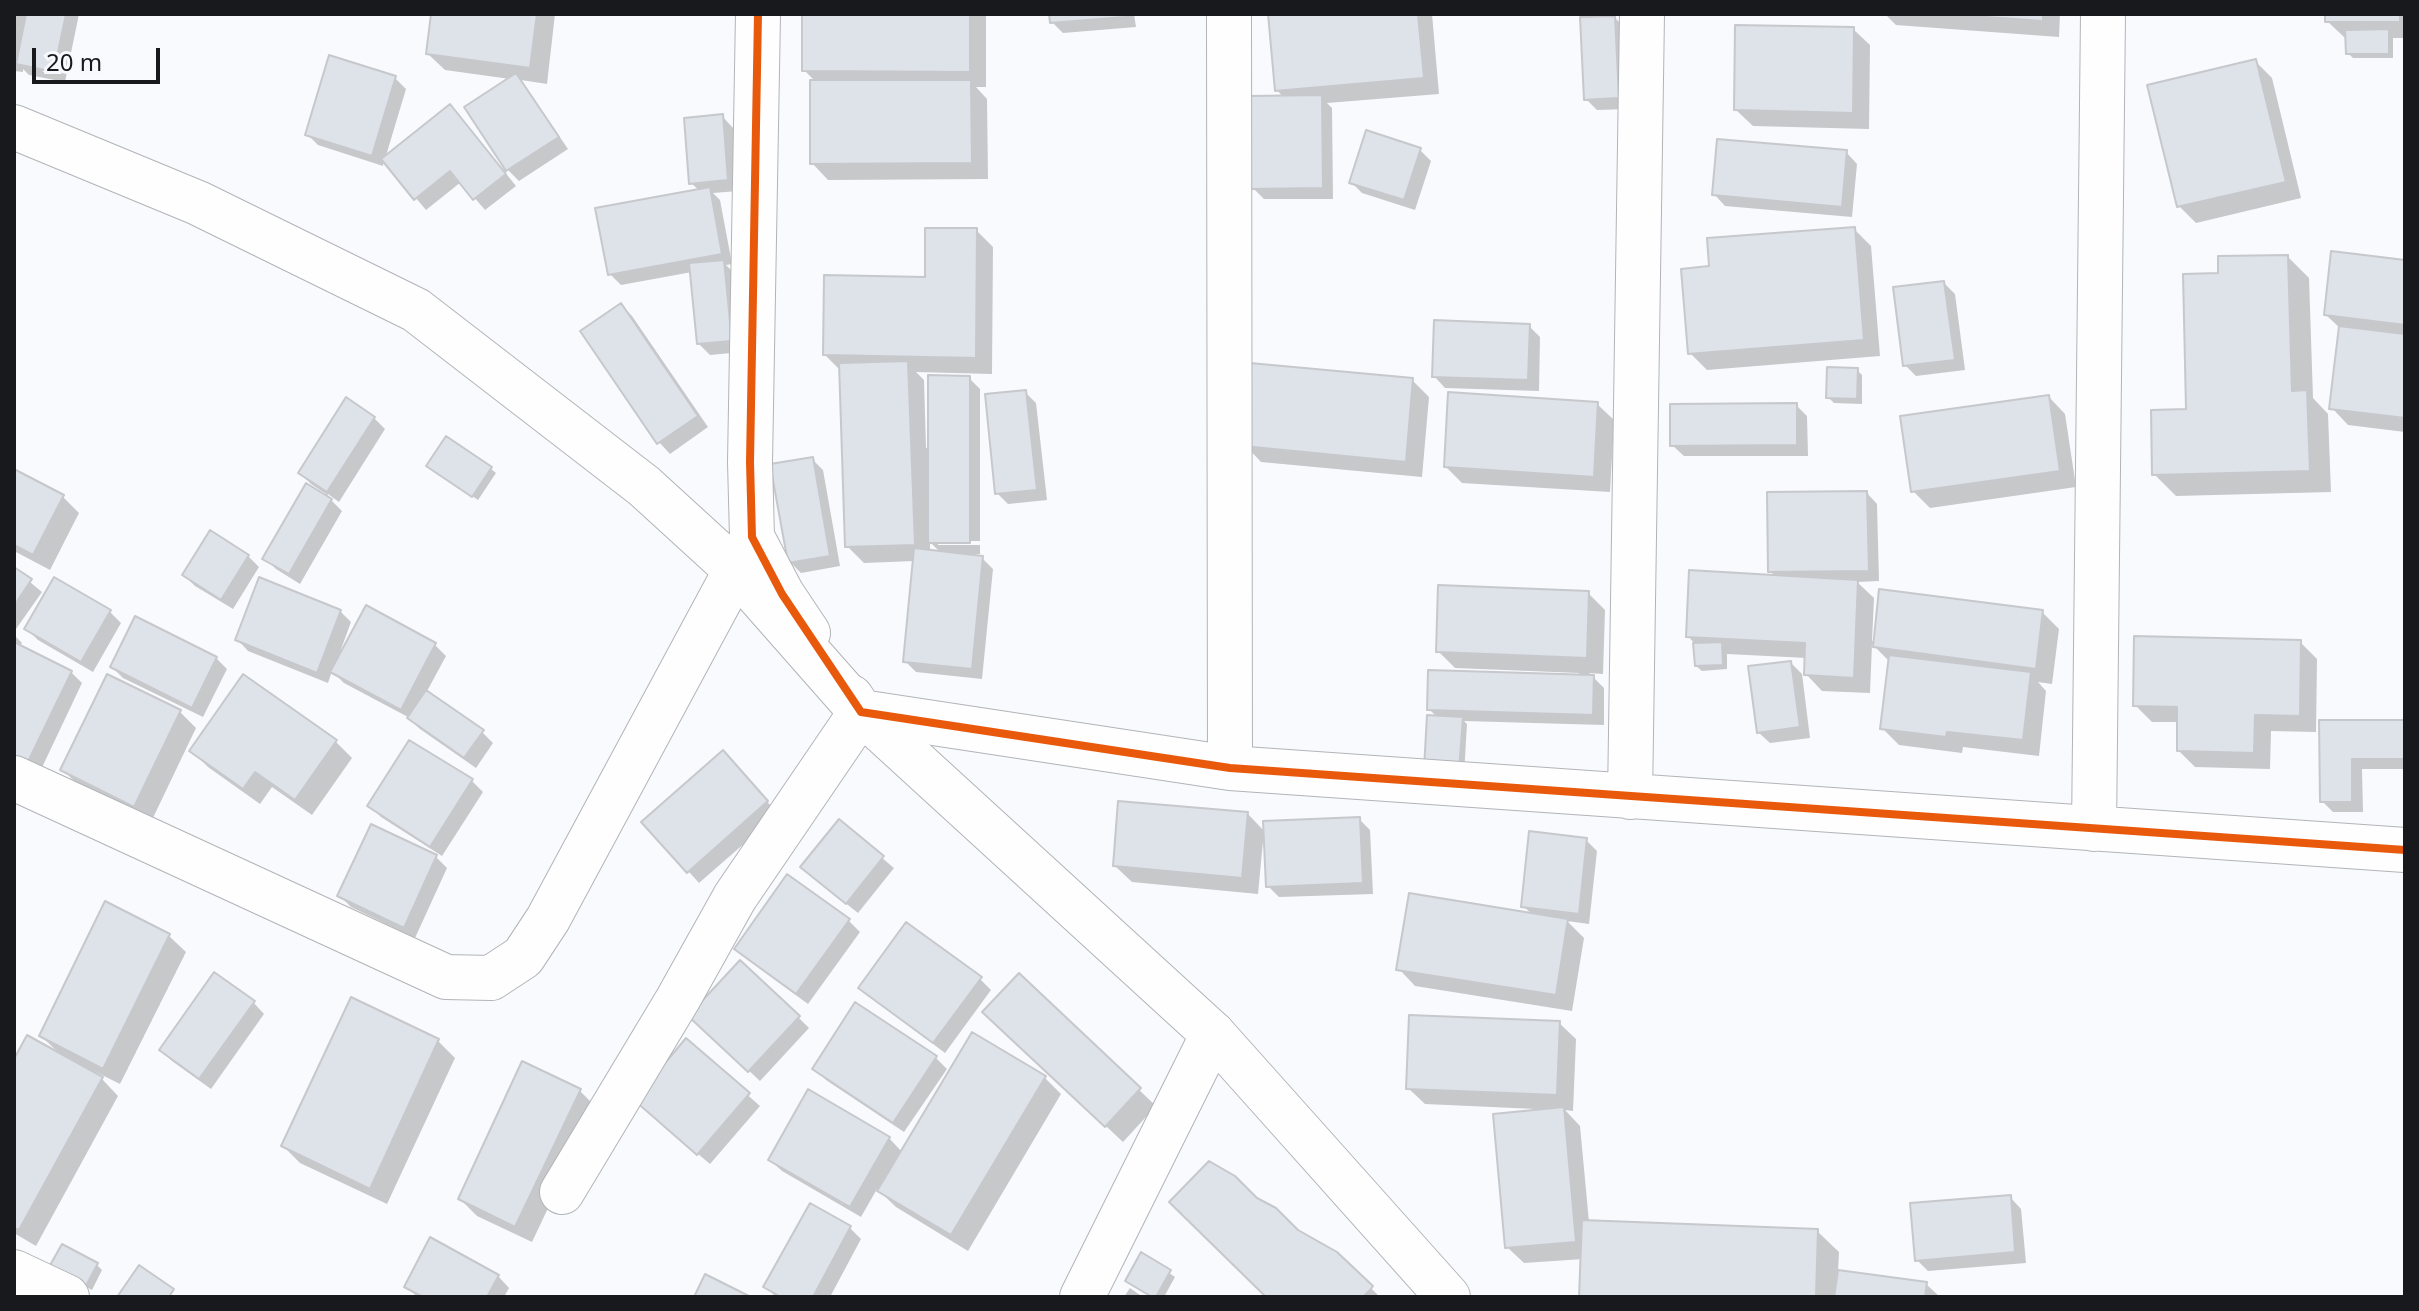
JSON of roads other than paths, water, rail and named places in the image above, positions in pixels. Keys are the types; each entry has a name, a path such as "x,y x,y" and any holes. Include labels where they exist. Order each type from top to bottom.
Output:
{"street":[{"path":"758,14 750,462 752,537 782,594 861,712 1230,768 2405,850"},
{"path":"1229,14 1230,768"},
{"path":"1630,797 1642,14"},
{"path":"2094,829 2103,14"},
{"path":"14,127 198,203 416,310 644,486 736,570 861,712 1213,1034 1448,1297"},
{"path":"14,778 446,977 491,978 523,957 548,919 736,570"},
{"path":"562,1192 678,999 735,897 861,712"},
{"path":"1082,1297 1213,1034"},
{"path":"14,1272 67,1297"}]}
